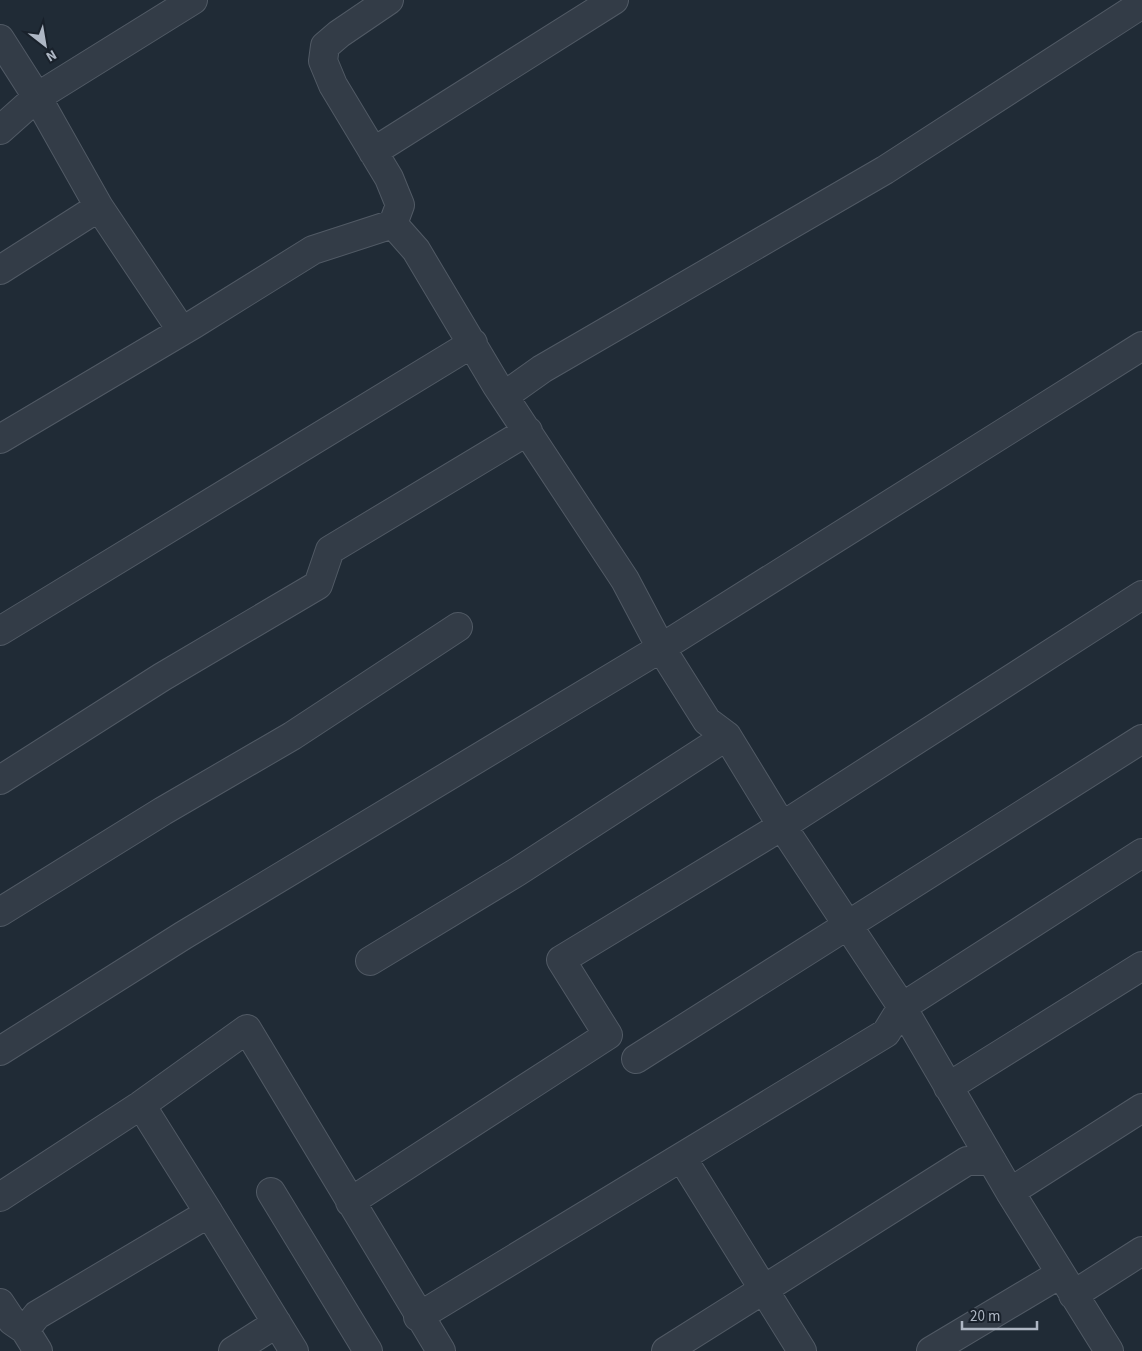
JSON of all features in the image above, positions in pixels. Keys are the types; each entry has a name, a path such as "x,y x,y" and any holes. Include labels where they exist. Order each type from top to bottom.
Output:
{"street":[{"path":"0,130 37,97 193,0"},
{"path":"389,0 339,34 325,46 322,61 333,85 389,178 400,205 393,224"},
{"path":"374,152 614,0"},
{"path":"504,396 542,369 884,170 1142,4"},
{"path":"0,39 37,97 100,207 182,331"},
{"path":"0,270 100,207"},
{"path":"0,439 182,331 313,250 393,224"},
{"path":"393,224 416,250 504,396 626,580 661,648 707,721 726,736 782,826 902,1007 1010,1192 1109,1351"},
{"path":"0,631 473,343"},
{"path":"0,1051 184,935 661,648 1142,346"},
{"path":"0,780 162,677 318,585 330,550 528,431"},
{"path":"350,1202 608,1035 561,960 782,826 1142,595"},
{"path":"0,912 163,811 292,736 458,627"},
{"path":"370,961 517,872 726,736"},
{"path":"636,1059 1142,740"},
{"path":"418,1317 886,1033 902,1007 1142,853"},
{"path":"948,1087 1142,966"},
{"path":"0,1197 142,1105 247,1029 418,1317 441,1351"},
{"path":"142,1105 294,1351"},
{"path":"1010,1192 1142,1108"},
{"path":"682,1158 802,1351"},
{"path":"666,1351 967,1162 992,1161"},
{"path":"271,1192 368,1351"},
{"path":"31,1340 37,1315 209,1213"},
{"path":"932,1351 1066,1284 1142,1251"},
{"path":"1,1306 12,1321 31,1340"},
{"path":"233,1351 277,1323"}]}
